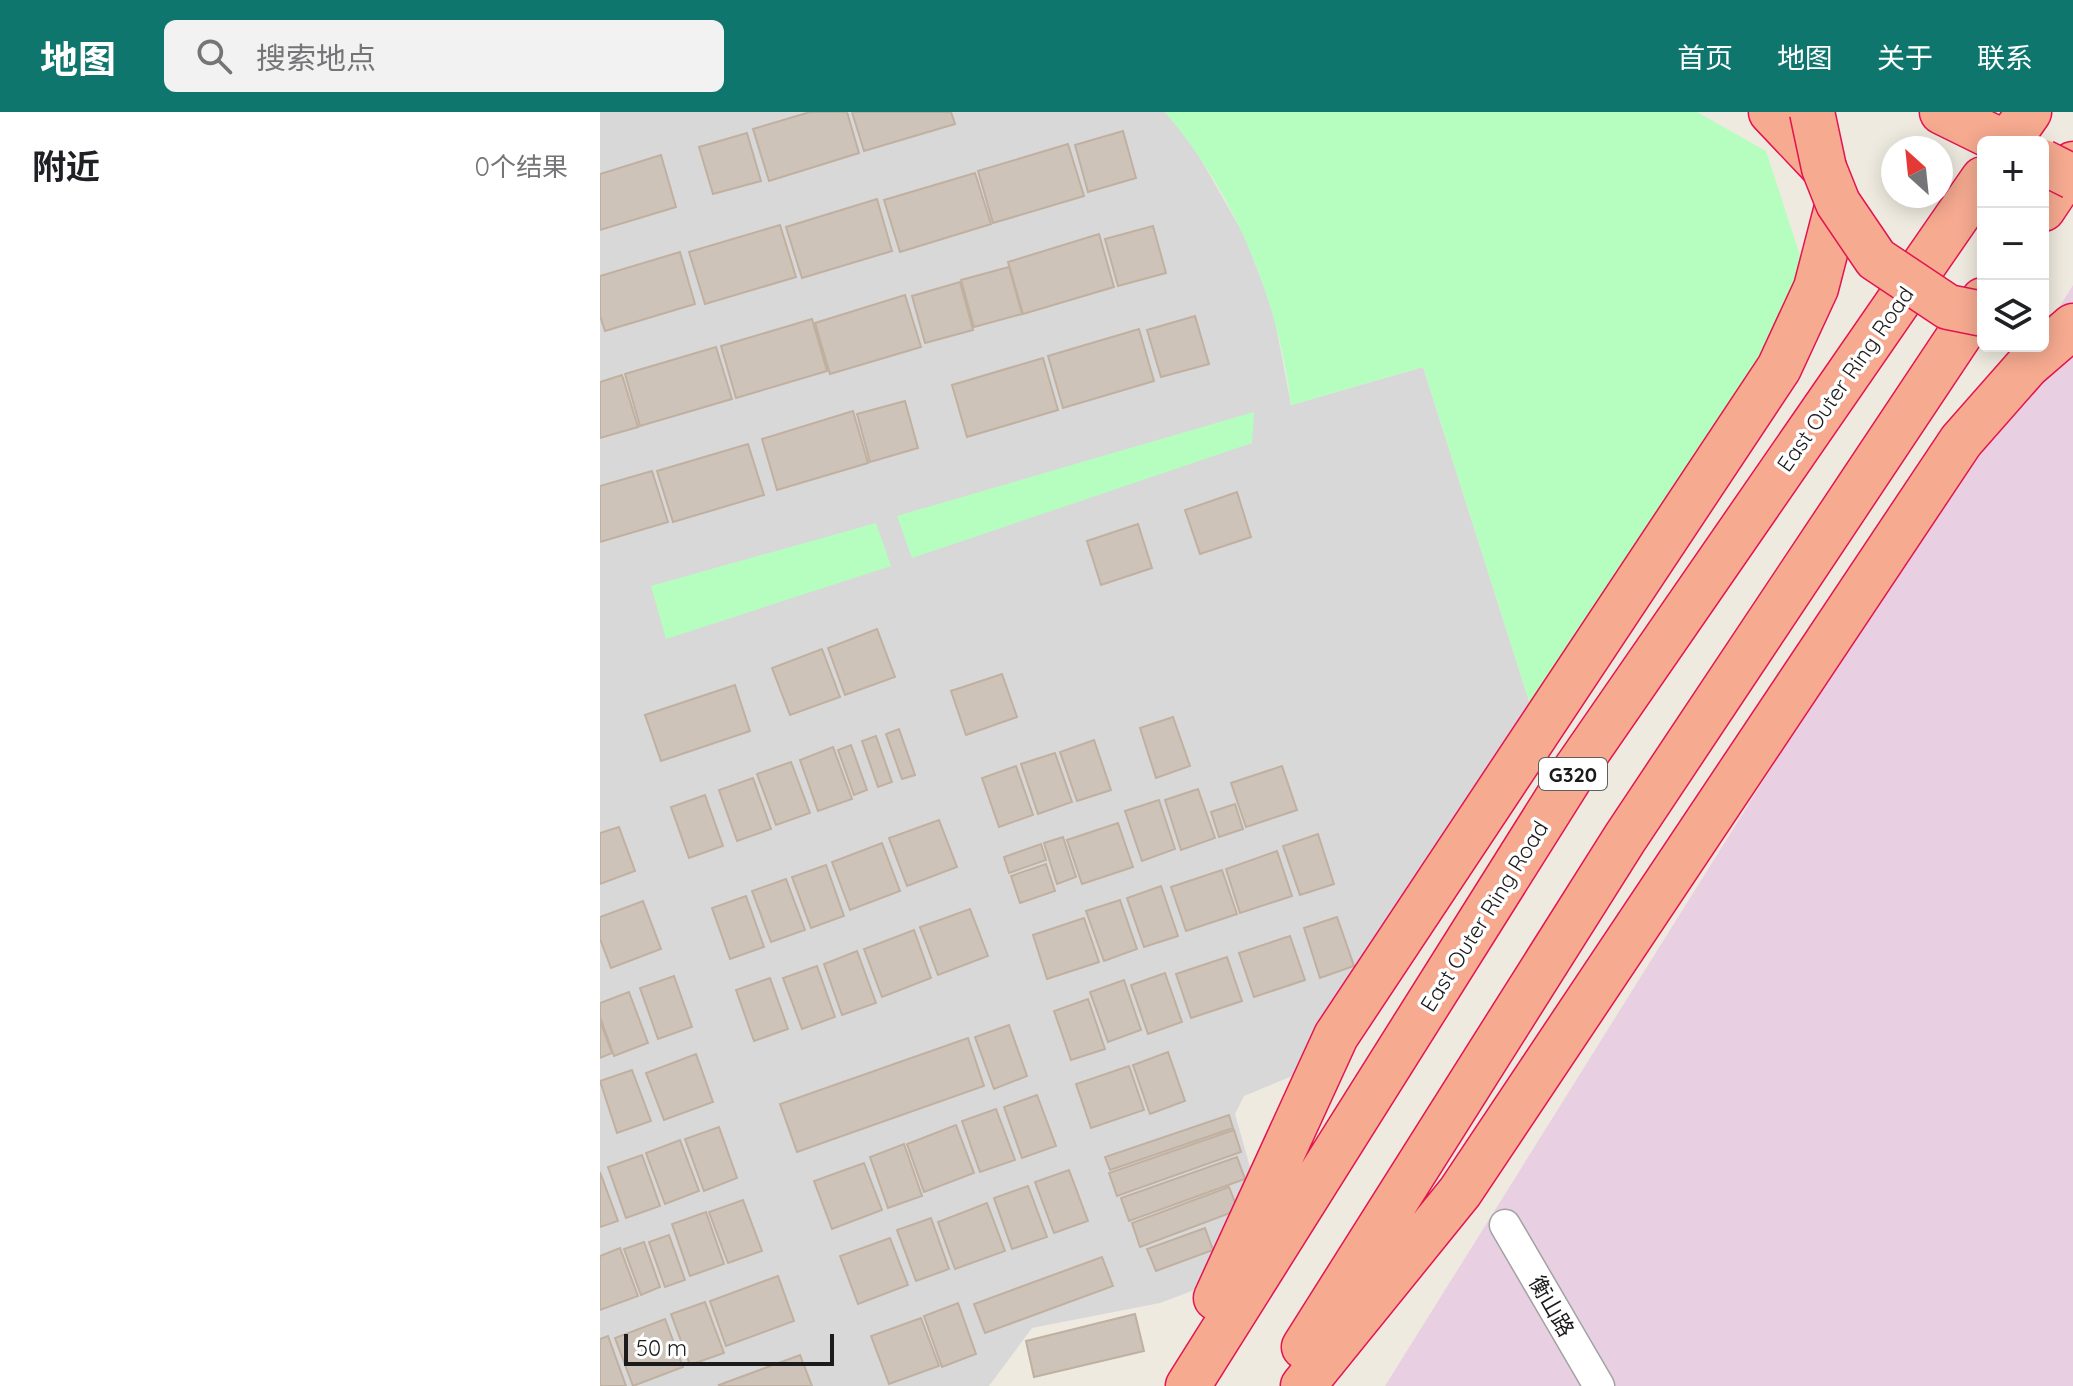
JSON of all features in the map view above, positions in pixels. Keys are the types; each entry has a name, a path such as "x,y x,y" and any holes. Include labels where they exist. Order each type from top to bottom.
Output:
{"highway":[{"path":"1771,112 1831,185 1876,259 1948,307 1977,313"},
{"path":"1176,1386 1336,1036 1779,368 1816,288 1831,185 1812,112"},
{"path":"1942,112 1993,136"},
{"path":"2011,136 2029,112"},
{"path":"2044,208 2073,164"},
{"path":"2049,165 2073,177"},
{"name":"East Outer Ring Road","path":"1188,1386 1575,770 1977,188"},
{"path":"1279,1386 1617,852 1977,309"},
{"path":"2049,321 2073,319"},
{"path":"1303,1386 1460,1192 1961,441 2027,366 2073,326"}],"street":[{"name":"衡山路","path":"1505,1225 1599,1386"}],"shaded area":[{"path":"600,112 1165,112 1191,142 1244,235 1273,310 1291,405 1423,367 1535,720 1297,1074 1244,1096 1235,1114 1256,1188 1200,1288 1160,1303 1032,1328 989,1386 600,1386"},
{"path":"2073,285 2073,1386 1385,1386 2031,352 2049,352 2049,324"}],"green space":[{"path":"1165,112 1697,112 1766,151 1808,280 1535,720 1423,367 1291,405 1276,326 1249,249 1212,177"},
{"path":"1254,412 1252,443 912,558 897,516"},
{"path":"876,523 891,566 666,639 651,586"}],"building":[{"path":"810,112 847,112 859,153 769,181 753,129"},
{"path":"852,112 951,112 955,124 864,151"},
{"path":"1123,131 1136,178 1088,192 1075,145"},
{"path":"747,133 761,181 713,194 699,147"},
{"path":"1068,144 1084,196 993,223 978,171"},
{"path":"661,155 676,207 600,230 600,174"},
{"path":"975,173 991,224 900,252 884,200"},
{"path":"877,199 892,251 802,278 786,227"},
{"path":"780,225 796,277 705,304 689,252"},
{"path":"1153,226 1166,273 1118,286 1105,239"},
{"path":"1099,234 1114,287 1023,314 1008,262"},
{"path":"680,252 695,304 605,331 600,316 600,276"},
{"path":"1009,267 1022,314 974,327 961,280"},
{"path":"960,282 973,330 925,343 912,296"},
{"path":"905,295 921,347 830,374 815,323"},
{"path":"1195,316 1209,364 1161,377 1147,330"},
{"path":"812,319 827,371 736,398 721,346"},
{"path":"1139,329 1154,381 1063,408 1048,356"},
{"path":"716,347 732,399 640,426 625,374"},
{"path":"1043,358 1058,410 967,437 952,385"},
{"path":"622,375 638,427 600,438 600,382"},
{"path":"905,401 918,448 870,462 857,414"},
{"path":"853,411 868,463 777,490 762,439"},
{"path":"748,444 764,495 673,522 657,471"},
{"path":"652,471 668,522 600,542 600,486"},
{"path":"1237,492 1251,537 1200,554 1185,510"},
{"path":"1138,524 1152,568 1101,585 1087,541"},
{"path":"877,629 895,677 845,695 828,648"},
{"path":"822,649 840,697 790,715 772,668"},
{"path":"1002,674 1017,717 966,735 951,691"},
{"path":"735,685 750,731 661,761 645,715"},
{"path":"1173,717 1190,766 1156,778 1140,728"},
{"path":"899,729 915,775 902,779 886,734"},
{"path":"876,736 892,782 878,787 862,741"},
{"path":"1094,740 1111,790 1077,801 1060,752"},
{"path":"851,745 867,790 854,795 838,750"},
{"path":"833,747 852,799 818,811 800,760"},
{"path":"1055,753 1072,802 1038,814 1021,764"},
{"path":"791,762 810,813 776,825 757,774"},
{"path":"1016,766 1033,815 999,827 982,778"},
{"path":"1282,766 1297,810 1246,827 1231,783"},
{"path":"753,778 771,829 737,841 719,790"},
{"path":"1198,789 1215,838 1181,850 1165,800"},
{"path":"705,795 723,846 689,858 671,807"},
{"path":"1159,800 1175,849 1142,861 1125,811"},
{"path":"1235,804 1243,829 1219,837 1211,812"},
{"path":"939,820 957,867 907,886 889,838"},
{"path":"1118,823 1133,867 1082,884 1067,840"},
{"path":"619,827 635,871 600,884 600,833"},
{"path":"1318,834 1334,884 1300,895 1283,846"},
{"path":"1063,837 1076,877 1057,884 1044,843"},
{"path":"882,843 900,891 850,910 832,862"},
{"path":"1041,844 1046,860 1009,873 1004,857"},
{"path":"1277,851 1292,896 1240,913 1226,869"},
{"path":"1046,864 1055,891 1020,903 1011,876"},
{"path":"826,865 844,916 811,928 792,877"},
{"path":"1222,870 1237,914 1186,931 1171,887"},
{"path":"786,879 805,930 771,942 752,891"},
{"path":"1161,886 1178,936 1144,947 1127,898"},
{"path":"746,896 764,947 730,959 712,908"},
{"path":"1120,900 1137,949 1104,961 1086,911"},
{"path":"643,901 661,949 611,968 600,939 600,917"},
{"path":"970,909 988,956 938,975 920,927"},
{"path":"1337,917 1354,966 1320,978 1304,928"},
{"path":"1084,918 1099,962 1047,979 1033,935"},
{"path":"914,930 931,978 882,997 864,949"},
{"path":"1290,936 1305,980 1254,997 1239,953"},
{"path":"857,951 876,1003 842,1015 824,964"},
{"path":"1227,957 1242,1001 1191,1018 1176,974"},
{"path":"817,966 835,1017 802,1029 783,978"},
{"path":"1165,973 1182,1022 1148,1034 1131,985"},
{"path":"674,976 692,1027 658,1039 640,988"},
{"path":"770,978 788,1029 754,1041 736,990"},
{"path":"1124,980 1141,1030 1108,1042 1090,992"},
{"path":"629,992 648,1043 614,1056 600,1017 600,1003"},
{"path":"1088,999 1105,1049 1071,1060 1054,1011"},
{"path":"600,1021 612,1053 600,1058"},
{"path":"1009,1025 1027,1076 994,1089 975,1037"},
{"path":"968,1038 984,1086 797,1152 780,1104"},
{"path":"1168,1052 1185,1101 1150,1114 1133,1065"},
{"path":"696,1054 713,1102 664,1120 646,1073"},
{"path":"1129,1066 1144,1110 1091,1128 1076,1084"},
{"path":"632,1070 651,1121 617,1133 600,1081"},
{"path":"1037,1095 1056,1146 1022,1158 1004,1107"},
{"path":"996,1109 1015,1160 980,1172 962,1121"},
{"path":"1229,1115 1233,1128 1110,1170 1105,1157"},
{"path":"956,1125 974,1173 924,1192 907,1144"},
{"path":"719,1127 737,1178 704,1191 685,1139"},
{"path":"1234,1130 1241,1152 1117,1196 1109,1173"},
{"path":"680,1140 699,1191 665,1204 646,1153"},
{"path":"904,1144 922,1196 888,1208 870,1157"},
{"path":"642,1155 660,1206 626,1218 608,1167"},
{"path":"1237,1157 1245,1179 1129,1221 1121,1198"},
{"path":"864,1163 882,1210 832,1229 814,1181"},
{"path":"1069,1170 1088,1221 1054,1233 1035,1182"},
{"path":"600,1172 618,1221 600,1227"},
{"path":"1028,1186 1047,1237 1012,1249 994,1198"},
{"path":"1229,1187 1238,1210 1140,1247 1132,1223"},
{"path":"743,1200 762,1251 728,1263 709,1212"},
{"path":"987,1203 1005,1251 955,1269 938,1222"},
{"path":"706,1212 724,1264 690,1276 672,1224"},
{"path":"931,1218 949,1269 916,1281 897,1230"},
{"path":"1205,1228 1213,1250 1156,1271 1147,1249"},
{"path":"669,1235 685,1280 665,1287 649,1242"},
{"path":"890,1238 908,1285 858,1304 840,1256"},
{"path":"644,1242 660,1287 641,1295 624,1249"},
{"path":"620,1248 638,1296 600,1310 600,1256"},
{"path":"1102,1257 1113,1286 985,1333 974,1304"},
{"path":"778,1276 794,1321 726,1346 710,1301"},
{"path":"705,1302 724,1353 690,1365 671,1314"},
{"path":"958,1303 976,1354 942,1367 924,1316"},
{"path":"1135,1314 1144,1351 1034,1377 1026,1341"},
{"path":"921,1318 939,1366 889,1384 871,1336"},
{"path":"665,1319 683,1367 633,1386 615,1338"},
{"path":"608,1336 626,1386 600,1386 600,1339"},
{"path":"800,1355 812,1386 719,1385"}]}
